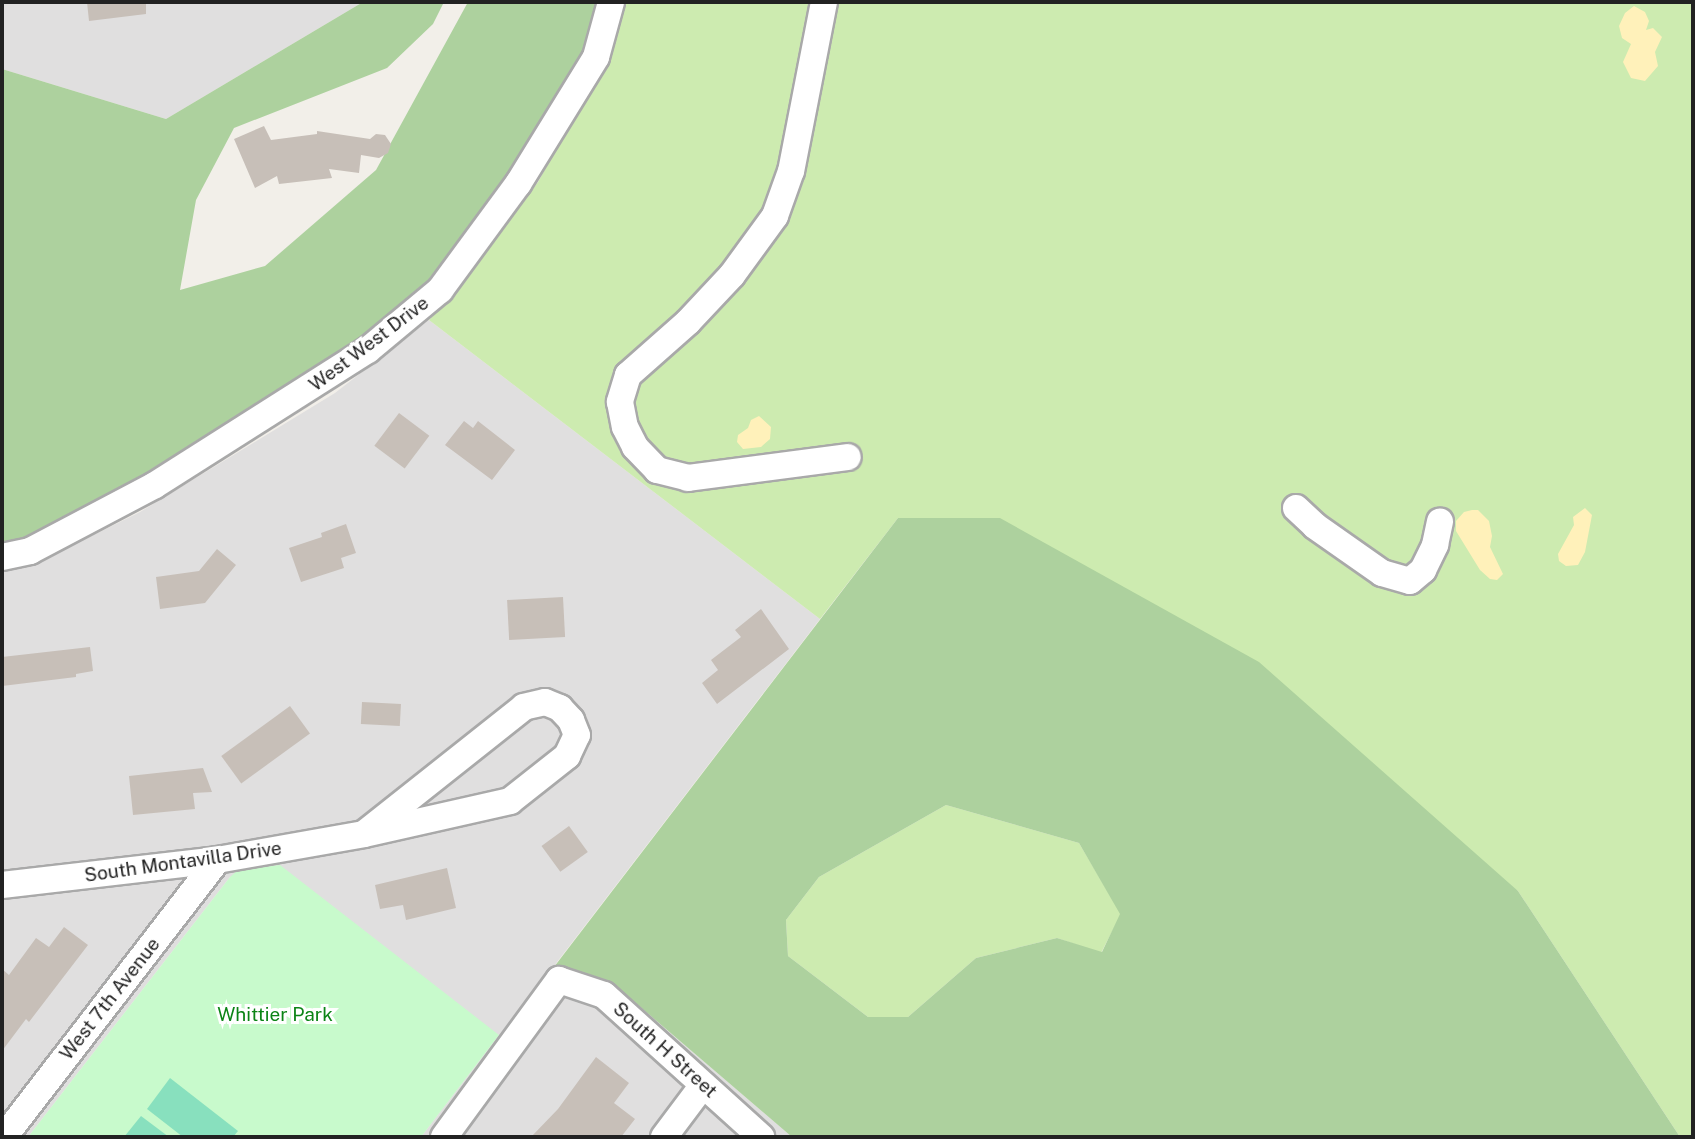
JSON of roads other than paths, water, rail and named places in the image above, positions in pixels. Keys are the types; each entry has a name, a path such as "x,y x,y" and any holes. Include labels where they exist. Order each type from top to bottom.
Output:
{"street":[{"name":"West West Drive","path":"2,557 30,551 189,464 368,350 440,290 518,184 596,57 611,2"},
{"path":"824,2 790,171 775,216 733,275 688,322 628,376 620,402 625,427 635,447 657,470 688,478 848,457"},
{"path":"1296,508 1348,551 1382,573 1410,581 1423,570 1436,545 1440,522"},
{"name":"South Montavilla Drive","path":"2,885 217,860 364,834 510,801 567,756 576,735 571,720 560,708 545,702 524,707 364,834"},
{"name":"West 7th Avenue","path":"4,1137 217,860"},
{"name":"South H Street","path":"444,1137 559,980 604,995 761,1137"},
{"path":"664,1137 703,1085"}],"park label":[{"name":"Whittier Park","path":"275,1015"}]}
